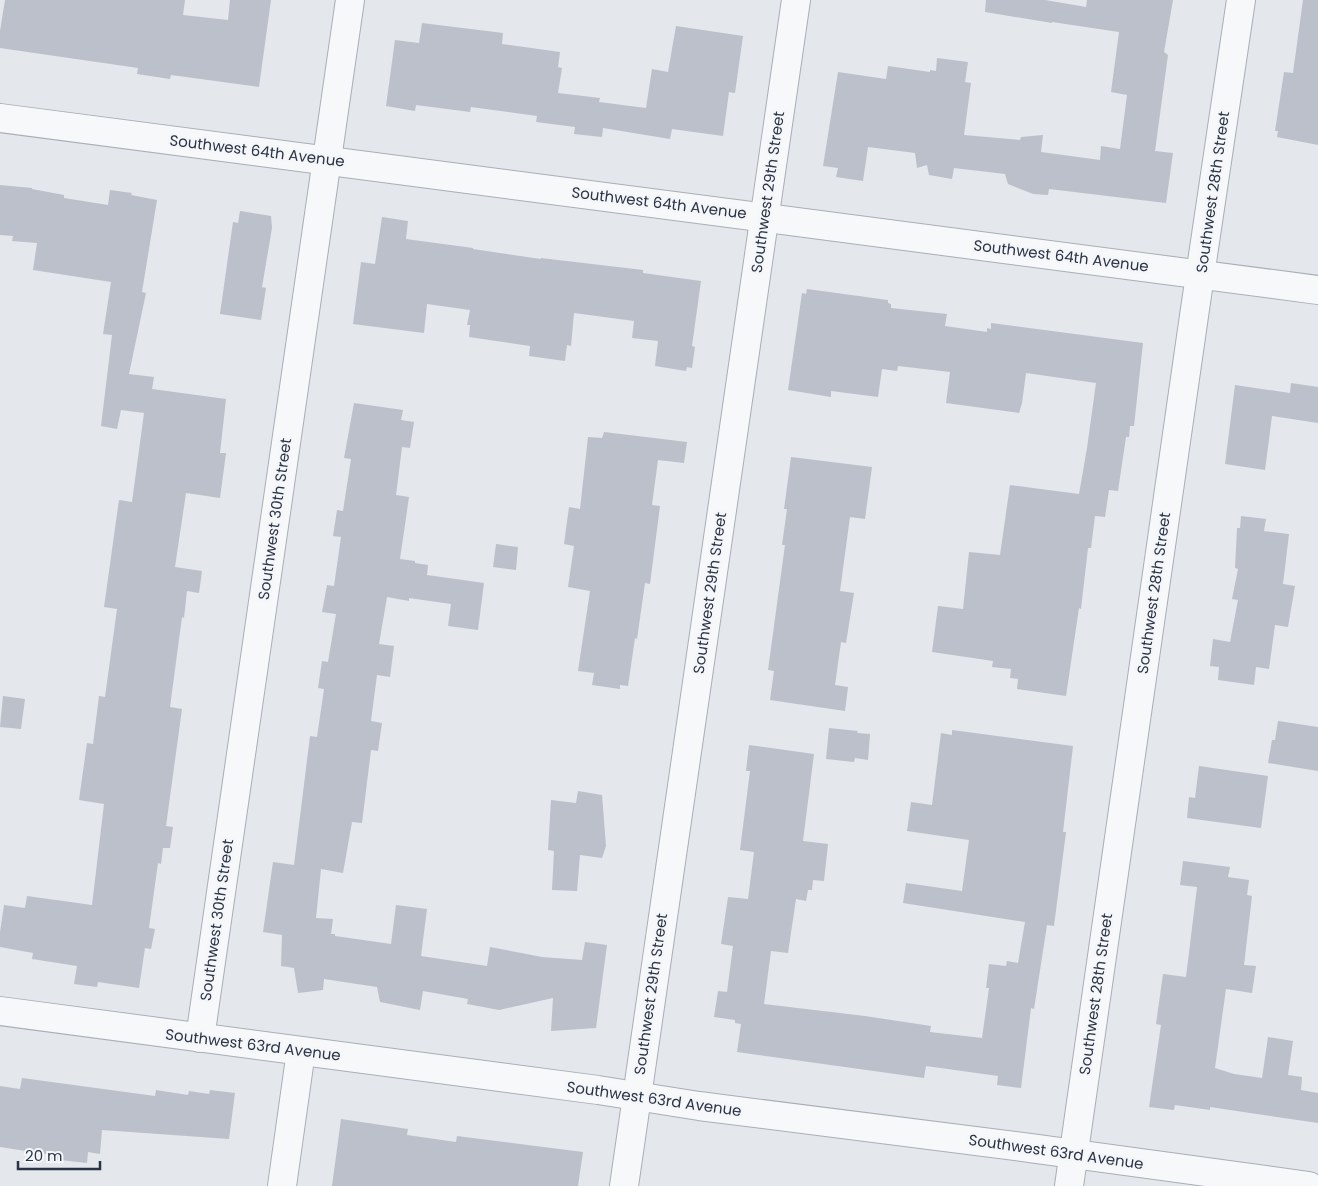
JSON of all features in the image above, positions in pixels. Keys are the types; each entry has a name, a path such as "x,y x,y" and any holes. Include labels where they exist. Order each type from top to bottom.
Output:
{"street":[{"name":"Southwest 30th Street","path":"200,1038 350,0"},
{"name":"Southwest 29th Street","path":"624,1186 796,0"},
{"name":"Southwest 28th Street","path":"1070,1186 1241,0"},
{"name":"Southwest 64th Avenue","path":"0,118 1318,290"},
{"name":"Southwest 63rd Avenue","path":"0,1011 588,1089 699,1106 1309,1186"},
{"path":"282,1186 301,1051"}],"building":[{"path":"5,0 185,0 183,15 228,20 230,0 271,0 259,87 171,75 170,79 137,74 138,68 0,48 0,31"},
{"path":"986,0 1045,0 1086,7 1087,0 1173,0 1164,52 1168,55 1155,151 1173,153 1166,203 1049,189 1048,195 1033,194 1008,184 1005,174 954,168 952,179 929,175 927,165 917,168 915,153 868,147 863,181 836,177 838,168 823,166 838,72 886,79 888,66 930,72 930,70 936,71 937,58 968,62 965,82 971,83 964,135 1020,140 1021,137 1043,135 1041,152 1100,160 1101,146 1120,149 1127,95 1111,92 1119,32 985,12"},
{"path":"1303,0 1318,0 1318,145 1277,137 1278,131 1275,131 1284,72 1293,73"},
{"path":"422,23 503,33 502,44 560,52 558,67 562,68 558,93 600,98 599,102 646,108 652,69 668,72 676,26 743,36 735,93 729,92 723,136 672,129 670,139 603,128 602,137 574,134 575,127 536,122 537,116 471,107 470,112 416,105 415,111 386,106 395,40 419,43"},
{"path":"0,185 32,188 64,195 64,198 108,205 110,190 132,193 131,195 157,200 142,292 146,293 129,374 154,377 152,389 226,399 220,453 226,453 220,498 186,493 175,567 202,571 199,593 187,591 184,618 182,617 170,707 182,709 166,826 173,827 170,848 163,848 161,864 158,863 149,928 155,929 151,949 145,948 139,988 98,982 97,987 74,984 77,966 32,959 33,953 0,947 4,905 25,908 27,896 92,905 104,804 79,800 87,743 93,744 99,696 105,697 117,609 104,607 119,500 132,502 144,413 121,410 117,429 101,426 112,335 103,334 111,282 33,270 37,243 12,241 13,236 0,235"},
{"path":"240,211 271,216 272,228 262,287 266,288 261,320 220,314 233,222 238,223"},
{"path":"382,217 408,221 406,239 541,259 643,270 643,273 701,281 692,346 695,347 692,368 687,367 686,371 655,366 658,341 632,338 634,321 574,313 571,346 567,345 565,361 529,356 530,346 469,337 470,325 467,325 470,310 427,304 424,333 353,324 361,262 375,264"},
{"path":"807,289 888,300 891,308 947,314 945,326 987,332 987,328 991,329 991,323 1143,343 1134,426 1130,426 1129,437 1126,437 1118,491 1109,490 1105,517 1095,516 1091,548 1088,548 1081,609 1079,608 1066,696 1017,689 1018,679 1010,678 1011,669 992,667 993,661 932,652 938,606 963,609 969,552 1000,555 1010,485 1079,494 1096,383 1026,373 1019,413 946,403 950,372 898,366 897,371 882,369 878,397 831,391 831,397 788,390 802,293 806,294"},
{"path":"1291,383 1318,387 1318,423 1272,416 1265,470 1225,464 1235,385 1290,393"},
{"path":"354,403 403,410 401,420 414,422 410,448 402,447 396,495 409,497 400,559 428,565 427,575 484,583 478,630 448,626 451,604 409,598 409,601 387,597 379,644 394,646 390,677 377,675 371,721 382,723 378,751 371,750 362,823 352,822 343,873 321,869 316,918 333,919 331,934 335,934 335,936 391,944 396,905 427,909 421,956 487,966 490,947 542,957 582,960 585,942 607,945 596,1028 551,1031 553,998 499,1010 467,1004 468,999 423,991 420,1010 380,1002 377,987 324,979 323,990 298,993 294,968 281,966 282,935 263,932 273,862 294,865 310,736 317,737 324,689 318,688 322,661 328,662 336,614 322,612 327,585 334,586 341,537 333,536 337,510 343,511 351,459 344,458"},
{"path":"604,432 687,442 684,463 658,460 652,505 660,506 650,584 645,583 628,686 620,685 620,689 592,685 594,673 578,671 590,591 568,587 574,546 564,544 569,507 580,509 588,437 602,438"},
{"path":"791,457 872,467 865,519 850,517 840,591 854,593 846,643 841,642 835,685 848,687 845,711 770,700 774,671 768,670 785,545 782,545 787,509 784,509"},
{"path":"1241,516 1266,519 1264,531 1289,534 1283,584 1295,586 1288,627 1275,625 1269,669 1256,667 1254,685 1218,680 1219,667 1210,666 1213,639 1230,642 1238,600 1232,599 1238,569 1235,568 1237,528 1240,528"},
{"path":"496,544 518,547 516,570 493,567"},
{"path":"3,696 25,699 21,729 0,727"},
{"path":"1278,721 1318,727 1318,771 1268,763"},
{"path":"829,728 870,734 868,760 855,758 854,762 826,759"},
{"path":"952,730 1073,746 1063,832 1066,832 1054,926 1047,925 1034,1009 1031,1008 1021,1088 997,1085 998,1076 926,1066 924,1078 737,1052 741,1024 735,1023 735,1020 714,1017 718,991 727,992 733,946 721,944 728,897 748,899 754,852 740,850 750,771 746,771 749,745 814,754 803,841 828,844 824,881 813,880 812,890 808,890 806,901 796,899 788,953 771,951 764,1004 931,1026 930,1032 982,1038 989,988 986,988 989,964 1006,966 1007,961 1018,963 1025,922 903,903 906,883 962,891 969,840 907,831 911,802 932,805 941,733 952,735"},
{"path":"1199,766 1268,776 1261,828 1187,818 1189,797 1195,798"},
{"path":"578,791 602,795 606,846 602,858 580,855 577,891 552,890 554,851 548,850 551,800 576,803"},
{"path":"1183,861 1230,867 1228,877 1249,880 1247,895 1252,896 1244,965 1256,966 1252,993 1226,989 1215,1068 1234,1074 1262,1078 1268,1037 1293,1041 1288,1075 1302,1077 1301,1090 1318,1093 1318,1123 1210,1107 1210,1110 1175,1105 1174,1110 1149,1107 1161,1025 1156,1024 1163,974 1186,977 1197,887 1180,885"},
{"path":"22,1078 155,1096 156,1090 188,1095 189,1091 209,1094 210,1090 235,1093 229,1139 102,1130 100,1154 88,1152 87,1163 51,1159 52,1155 0,1147 0,1086 20,1089"},
{"path":"341,1119 408,1129 407,1135 456,1142 457,1136 583,1152 578,1186 332,1186"}]}
